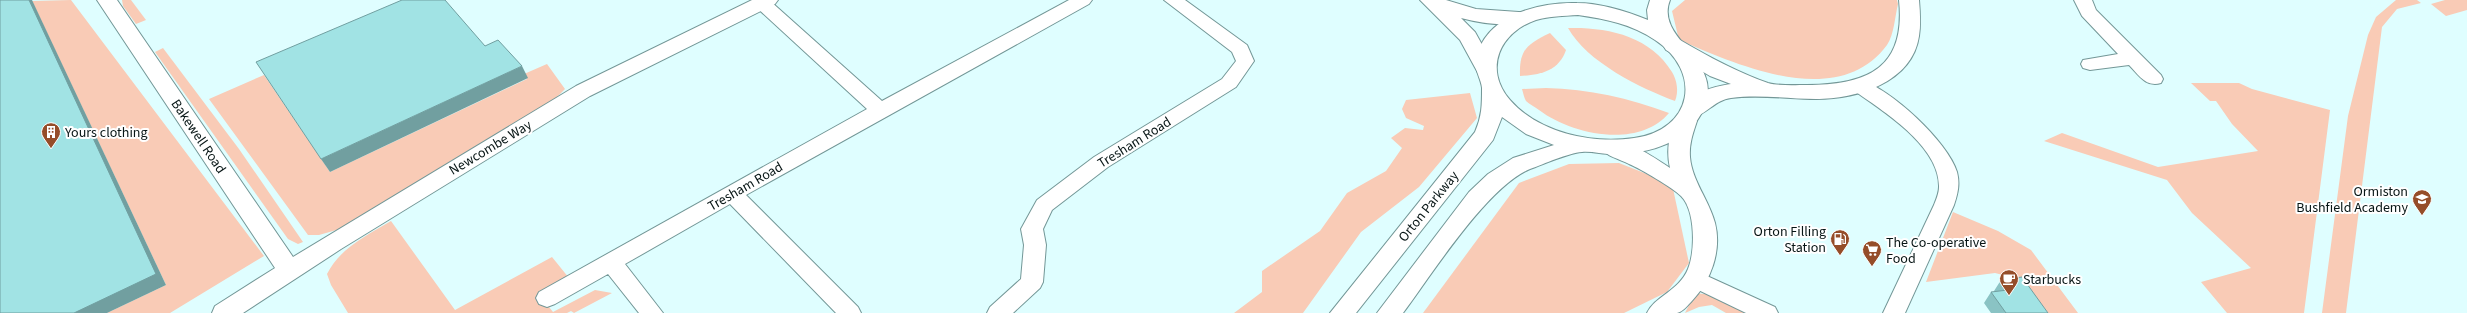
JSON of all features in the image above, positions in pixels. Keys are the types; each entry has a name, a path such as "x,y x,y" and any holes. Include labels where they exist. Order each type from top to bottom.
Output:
{"street":[{"name":"Bakewell Road","path":"107,0 290,272"},
{"name":"Tresham Road","path":"547,298 880,110 1083,0"},
{"name":"Tresham Road","path":"998,313 1032,282 1035,245 1032,229 1044,205 1101,162 1229,83 1240,71 1245,61 1240,49 1173,0"},
{"path":"1432,1 1459,12 1487,18 1525,17 1555,10 1585,0"},
{"path":"1658,313 1679,300 1696,279 1704,255 1705,230 1700,210 1688,190 1680,171 1678,153 1680,136 1697,97 1697,84 1685,57 1670,42 1657,17 1657,7 1660,0"},
{"path":"1432,1 1468,37 1485,68 1491,90 1505,108 1525,124 1551,137 1580,145 1612,148 1642,145 1668,135 1690,115 1702,100 1716,94 1733,90 1831,91 1860,86 1892,70 1904,55 1909,41 1912,13 1909,0"},
{"path":"2083,0 2088,12 2154,79"},
{"name":"Newcombe Way","path":"224,313 333,243 583,91 765,1"},
{"path":"765,1 880,110"},
{"path":"1555,10 1578,9 1617,16 1647,27 1717,71 1772,90"},
{"path":"1485,68 1487,52 1495,38 1508,26 1525,17"},
{"path":"2090,64 2132,58"},
{"path":"1860,86 1907,118 1927,140 1945,168 1948,187 1944,205 1894,313"},
{"name":"Orton Parkway","path":"1342,313 1485,135 1493,114 1491,90"},
{"path":"1389,313 1477,198 1496,180 1521,164 1580,145"},
{"path":"1612,148 1646,162 1688,190"},
{"path":"732,194 850,313"},
{"path":"611,263 652,313"},
{"path":"1696,279 1767,313"}],"shaded area":[{"path":"71,0 264,256 170,313 107,313 166,285 32,1"},
{"path":"122,0 131,0 146,20 136,24 123,6"},
{"path":"1685,0 1897,0 1898,4 1893,31 1887,45 1866,65 1842,76 1815,79 1787,77 1758,70 1730,61 1679,40 1672,11"},
{"path":"2396,0 2417,0 2421,3 2397,9 2382,27 2346,313 2322,313 2348,116 2368,35 2376,17"},
{"path":"2445,0 2467,0 2467,10 2446,16 2431,4"},
{"path":"1568,28 1598,29 1613,32 1640,42 1652,50 1663,60 1674,75 1677,90 1675,101 1646,89 1601,63 1588,52"},
{"path":"1550,33 1566,50 1559,63 1541,73 1520,76 1521,60 1526,49 1535,41"},
{"path":"163,48 239,149 303,242 298,244 288,239 155,52"},
{"path":"547,64 565,89 554,100 382,203 347,227 319,235 308,235 209,99 264,75 330,172 527,79 524,74"},
{"path":"2191,83 2239,83 2252,89 2330,110 2304,313 2227,313 2201,282 2251,268 2192,213 2167,180 2044,141 2062,133 2158,167 2258,151 2232,124 2216,101 2210,101"},
{"path":"1546,88 1578,90 1609,95 1669,113 1656,124 1641,131 1623,134 1605,134 1587,131 1569,126 1553,119 1525,100 1522,89"},
{"path":"1470,93 1477,118 1419,187 1361,232 1303,313 1234,313 1262,292 1262,271 1320,231 1347,193 1386,171 1402,148 1391,138 1405,128 1423,130 1424,126 1406,118 1402,109 1406,100"},
{"path":"1619,163 1672,184 1689,263 1667,292 1624,313 1423,313 1519,183 1569,164"},
{"path":"1953,212 1998,231 2031,250 2078,313 2048,313 2023,280 1995,273 1926,282"},
{"path":"391,221 455,310 552,257 569,278 541,297 553,312 595,290 612,293 574,313 571,311 567,313 348,313 331,285 327,274 332,265 354,243"},
{"path":"1695,293 1722,296 1762,313 1726,313 1712,305 1699,307 1685,313"}],"building":[{"name":"Yours clothing","path":"0,0 29,0 156,274 74,313 0,313"},
{"path":"402,0 445,0 485,46 498,40 522,66 321,159 256,62"},
{"path":"2022,277 2048,313 2006,313 1991,292 2008,290 2001,280"}],"place":[{"name":"Yours clothing","path":"51,149"},
{"name":"Ormiston Bushfield Academy","path":"2422,216"},
{"name":"Orton Filling Station","path":"1840,256"},
{"name":"The Co-operative Food","path":"1872,267"},
{"name":"Starbucks","path":"2009,296"}]}
